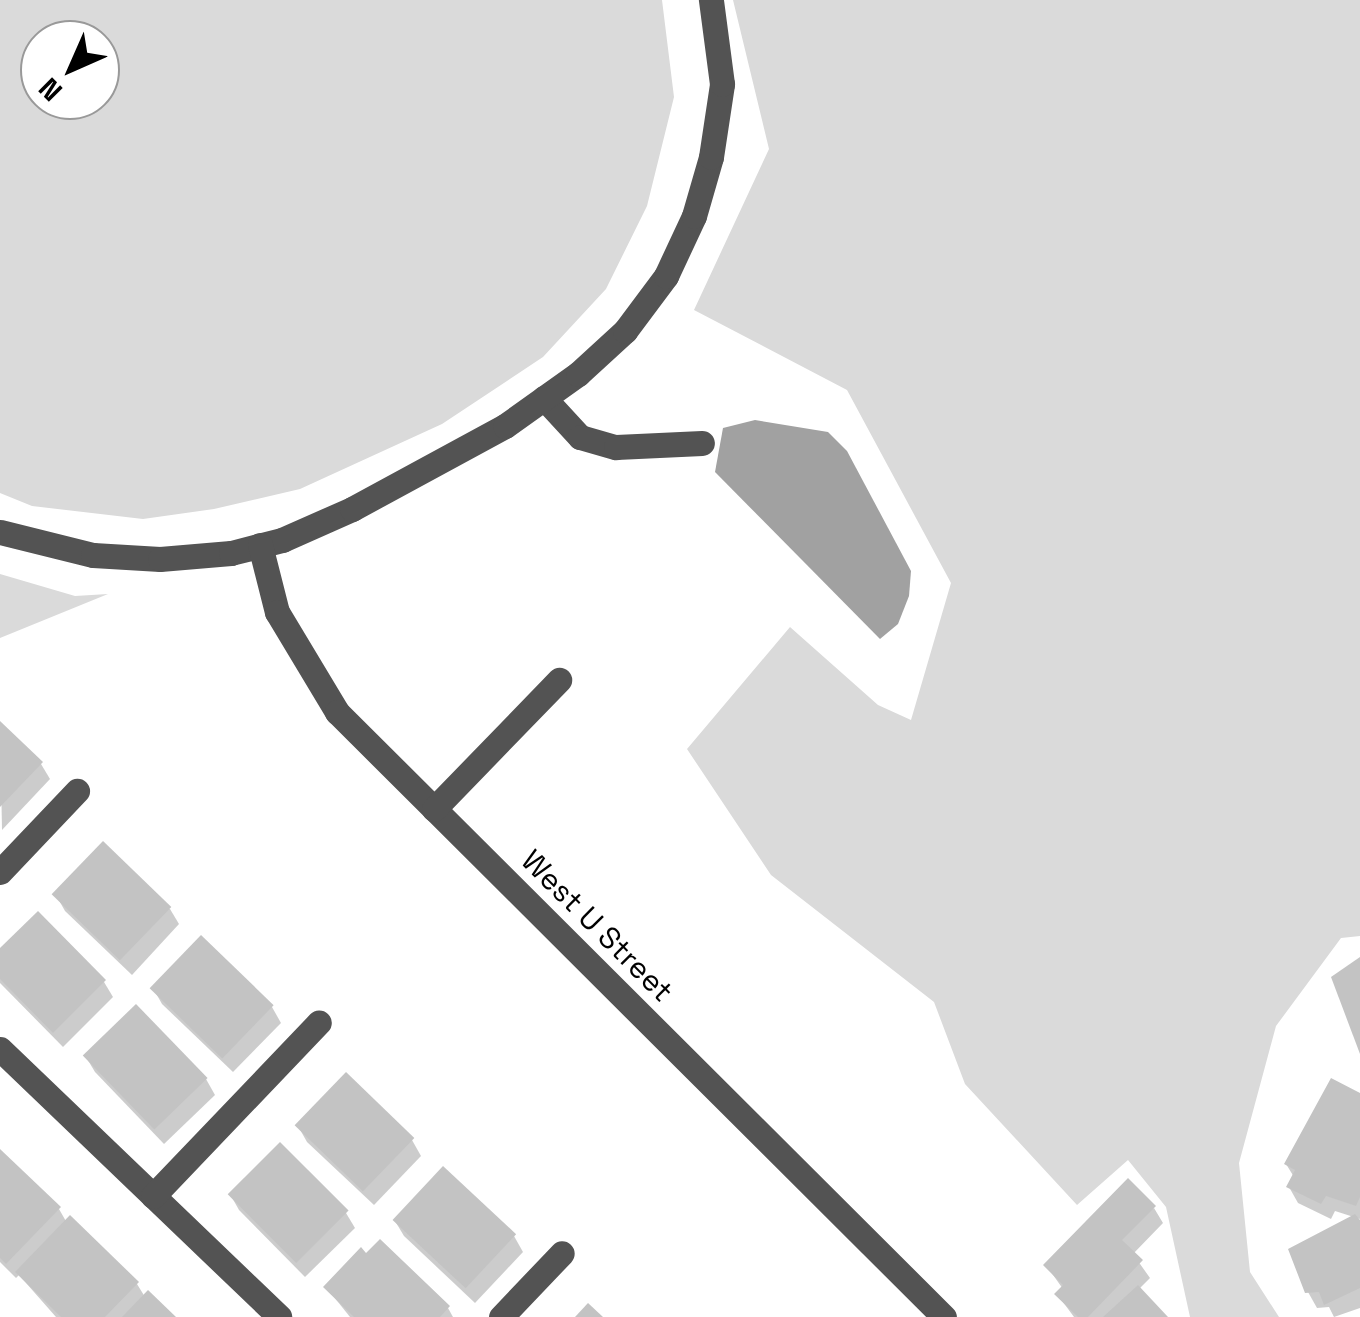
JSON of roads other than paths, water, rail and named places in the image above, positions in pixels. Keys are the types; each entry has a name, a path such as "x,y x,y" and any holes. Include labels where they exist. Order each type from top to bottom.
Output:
{"street":[{"path":"0,532 93,555 231,553 352,509 505,426 544,398 625,332 666,276 694,216 712,157 722,84 712,0"},
{"path":"544,398 580,437 616,447 702,443"},
{"name":"West U Street","path":"260,545 276,612 336,712 944,1317"},
{"path":"434,809 559,680"},
{"path":"0,872 77,791"},
{"path":"152,1196 320,1022"},
{"path":"0,1049 278,1317"},
{"path":"501,1317 562,1253"}]}
